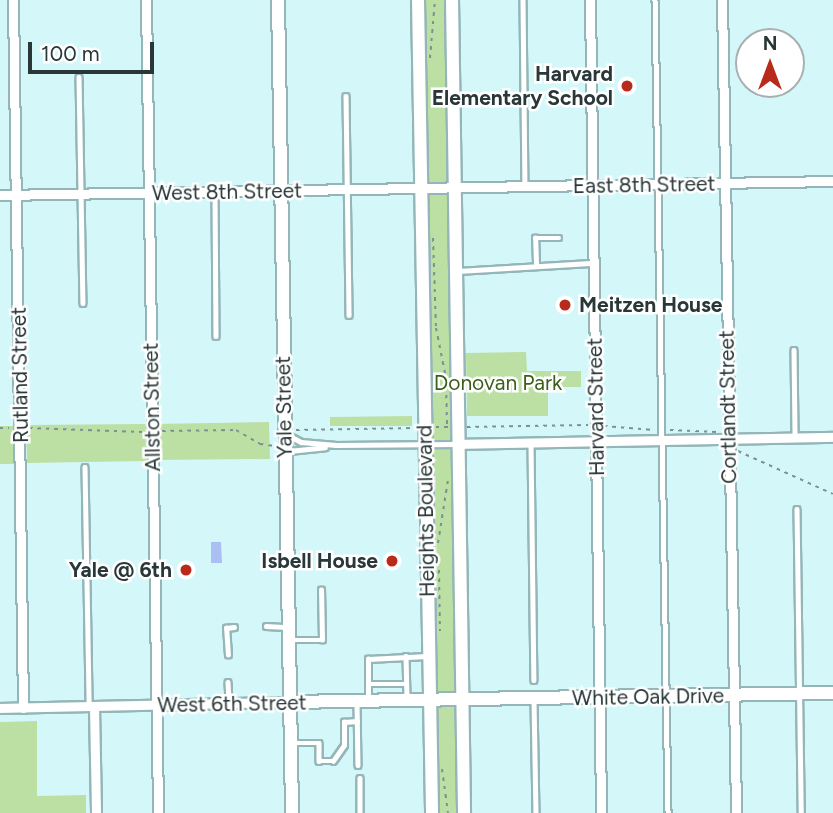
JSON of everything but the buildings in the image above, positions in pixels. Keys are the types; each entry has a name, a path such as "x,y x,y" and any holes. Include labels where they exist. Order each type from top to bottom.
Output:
{"main road":[{"name":"Yale Street","path":"278,0 281,191 291,431 281,449 292,813"},
{"name":"Heights Boulevard","path":"418,0 432,813"},
{"name":"Heights Boulevard","path":"452,0 455,188 452,440 463,699 464,813"},
{"name":"White Oak Drive","path":"463,699 833,693"},
{"name":"West 6th Street","path":"289,702 463,699"}],"street":[{"name":"Rutland Street","path":"13,0 23,708"},
{"name":"Allston Street","path":"146,0 158,813"},
{"name":"Harvard Street","path":"590,0 601,813"},
{"name":"Cortlandt Street","path":"722,0 736,813"},
{"name":"East 8th Street","path":"455,188 833,181"},
{"name":"West 8th Street","path":"0,195 455,188"},
{"path":"452,440 531,443 662,442 833,437"},
{"name":"West 6th Street","path":"0,708 289,702"},
{"path":"92,707 96,813"}],"lane":[{"path":"523,0 525,187"},
{"path":"655,0 668,813"},
{"path":"79,77 83,303"},
{"path":"346,96 349,315"},
{"path":"215,192 216,337"},
{"path":"455,271 531,269 536,263 535,238 559,238"},
{"path":"536,263 594,262"},
{"path":"794,350 795,438"},
{"path":"291,431 301,442 336,445"},
{"path":"281,449 425,444 452,440"},
{"path":"531,443 534,680"},
{"path":"85,467 92,707"},
{"path":"797,509 801,813"},
{"path":"288,640 323,640 321,590"},
{"path":"266,626 288,627"},
{"path":"228,655 226,628 234,627"},
{"path":"406,656 408,701"},
{"path":"358,765 357,721 368,684 368,659 428,656"},
{"path":"228,682 229,703"},
{"path":"368,684 407,684"},
{"path":"534,699 536,813"},
{"path":"290,743 319,743 319,761 333,761 344,745 344,722 357,721"},
{"path":"360,778 360,813"}],"path":[{"path":"430,67 435,0"},
{"path":"432,233 452,440"},
{"path":"463,427 590,425"},
{"path":"606,426 659,430"},
{"path":"429,428 449,427"},
{"path":"0,428 16,428"},
{"path":"23,428 148,432"},
{"path":"291,431 417,428"},
{"path":"664,430 717,429 717,433"},
{"path":"154,432 236,430 260,444 281,449"},
{"path":"735,450 833,494"},
{"path":"438,552 449,476"},
{"path":"439,564 439,637"},
{"path":"442,763 448,813"}],"green space":[{"path":"423,0 446,0 457,813 435,813"},
{"name":"Donovan Park","path":"526,352 527,371 581,371 581,387 548,387 548,416 467,416 466,353"},
{"path":"412,416 412,426 330,426 330,417"},
{"path":"269,422 270,459 156,460 155,424"},
{"path":"146,424 147,461 27,463 26,425"},
{"path":"0,426 16,426 16,464 0,464"},
{"path":"37,721 37,796 86,795 86,813 0,813 0,722"}],"water":[{"path":"211,542 221,542 222,563 211,563"}],"place":[{"name":"Harvard Elementary School","path":"627,86"},
{"name":"Meitzen House","path":"565,305"},
{"name":"Isbell House","path":"392,561"},
{"name":"Yale @ 6th","path":"186,570"}]}
